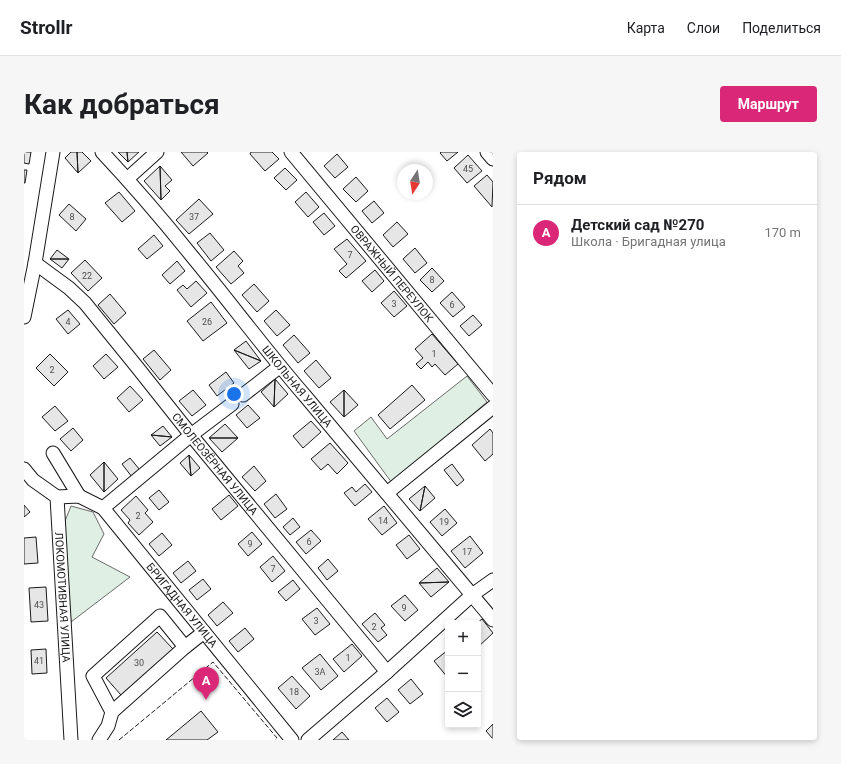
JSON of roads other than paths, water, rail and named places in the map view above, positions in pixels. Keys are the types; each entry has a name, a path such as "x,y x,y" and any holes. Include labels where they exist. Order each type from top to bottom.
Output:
{"street":[{"path":"24,318 35,263 53,152"},
{"name":"ШКОЛЬНАЯ УЛИЦА","path":"102,152 127,179 191,255 279,367 306,397 493,620"},
{"path":"127,179 157,152"},
{"name":"ОВРАЖНЫЙ ПЕРЕУЛОК","path":"291,152 493,394"},
{"path":"487,152 493,159"},
{"name":"СМОЛЕОЗЁРНАЯ УЛИЦА","path":"35,263 69,288 85,303 191,435 387,672"},
{"path":"243,395 279,367"},
{"path":"103,508 191,435 232,404"},
{"path":"387,493 493,407"},
{"path":"53,453 79,496"},
{"path":"24,469 33,480 57,497"},
{"name":"БРИГАДНАЯ УЛИЦА","path":"57,497 79,496 103,508 292,740"},
{"name":"ЛОКОМОТИВНАЯ УЛИЦА","path":"57,497 71,740"},
{"path":"308,740 472,596 493,580"},
{"path":"112,712 93,676 160,616 185,647"},
{"path":"99,740 108,726 112,712 204,632"}],"place":[{"name":"Детский сад №270","path":"206,700"}]}
